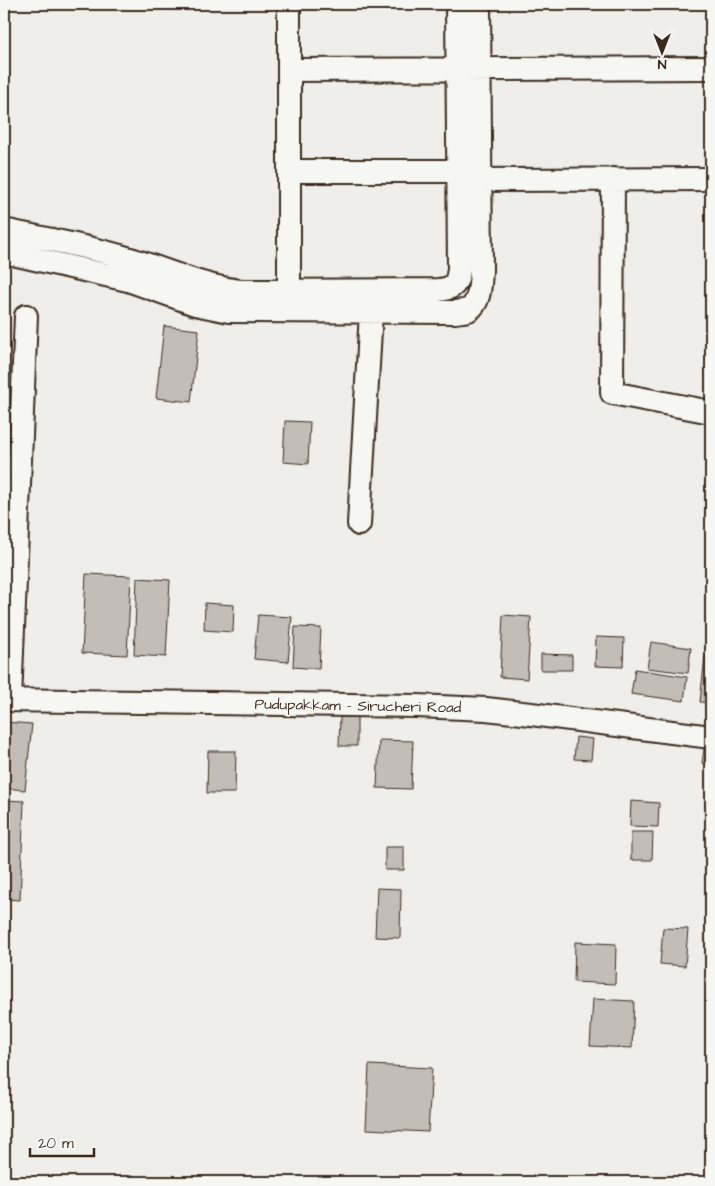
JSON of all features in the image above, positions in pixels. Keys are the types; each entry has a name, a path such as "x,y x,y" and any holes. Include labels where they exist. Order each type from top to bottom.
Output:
{"street":[{"path":"288,4 290,301"},
{"path":"4,230 126,258 210,286 290,301 371,312 456,312 468,310 476,301 480,283 480,180 468,70 457,4"},
{"path":"4,252 128,280 215,309 242,312 290,301 438,290 455,285 459,269 458,171 468,70 479,4"},
{"path":"289,70 711,68"},
{"path":"289,171 458,171 480,180 711,179"},
{"path":"613,179 612,393 711,412"},
{"path":"359,524 371,312"},
{"path":"7,700 26,316"},
{"name":"Pudupakkam - Sirucheri Road","path":"7,700 486,709 711,737"}],"building":[{"path":"164,326 199,330 191,402 156,398"},
{"path":"285,421 310,422 308,464 283,462"},
{"path":"86,574 131,576 127,655 82,653"},
{"path":"137,578 170,580 166,657 134,655"},
{"path":"205,603 234,605 233,632 204,630"},
{"path":"258,615 292,617 288,662 254,659"},
{"path":"503,615 531,617 527,679 500,677"},
{"path":"295,627 321,628 319,669 293,667"},
{"path":"596,637 624,638 623,667 595,666"},
{"path":"651,642 691,648 688,673 647,668"},
{"path":"541,654 572,655 572,670 541,670"},
{"path":"705,656 711,657 711,703 700,702"},
{"path":"635,669 687,677 684,701 631,694"},
{"path":"340,716 357,716 357,746 339,746"},
{"path":"4,722 32,724 25,790 4,788"},
{"path":"576,737 593,739 591,760 574,759"},
{"path":"379,740 413,741 411,789 377,788"},
{"path":"705,742 711,743 711,764 702,763"},
{"path":"208,751 236,751 235,793 207,793"},
{"path":"4,800 24,801 20,900 4,899"},
{"path":"631,801 659,803 658,827 630,826"},
{"path":"631,832 653,832 652,860 631,860"},
{"path":"385,847 404,847 404,870 385,870"},
{"path":"377,888 401,889 400,938 375,937"},
{"path":"663,928 688,929 685,966 660,964"},
{"path":"575,942 616,944 615,984 574,982"},
{"path":"593,999 634,1001 632,1048 590,1046"},
{"path":"369,1065 432,1068 428,1132 366,1129"}]}
